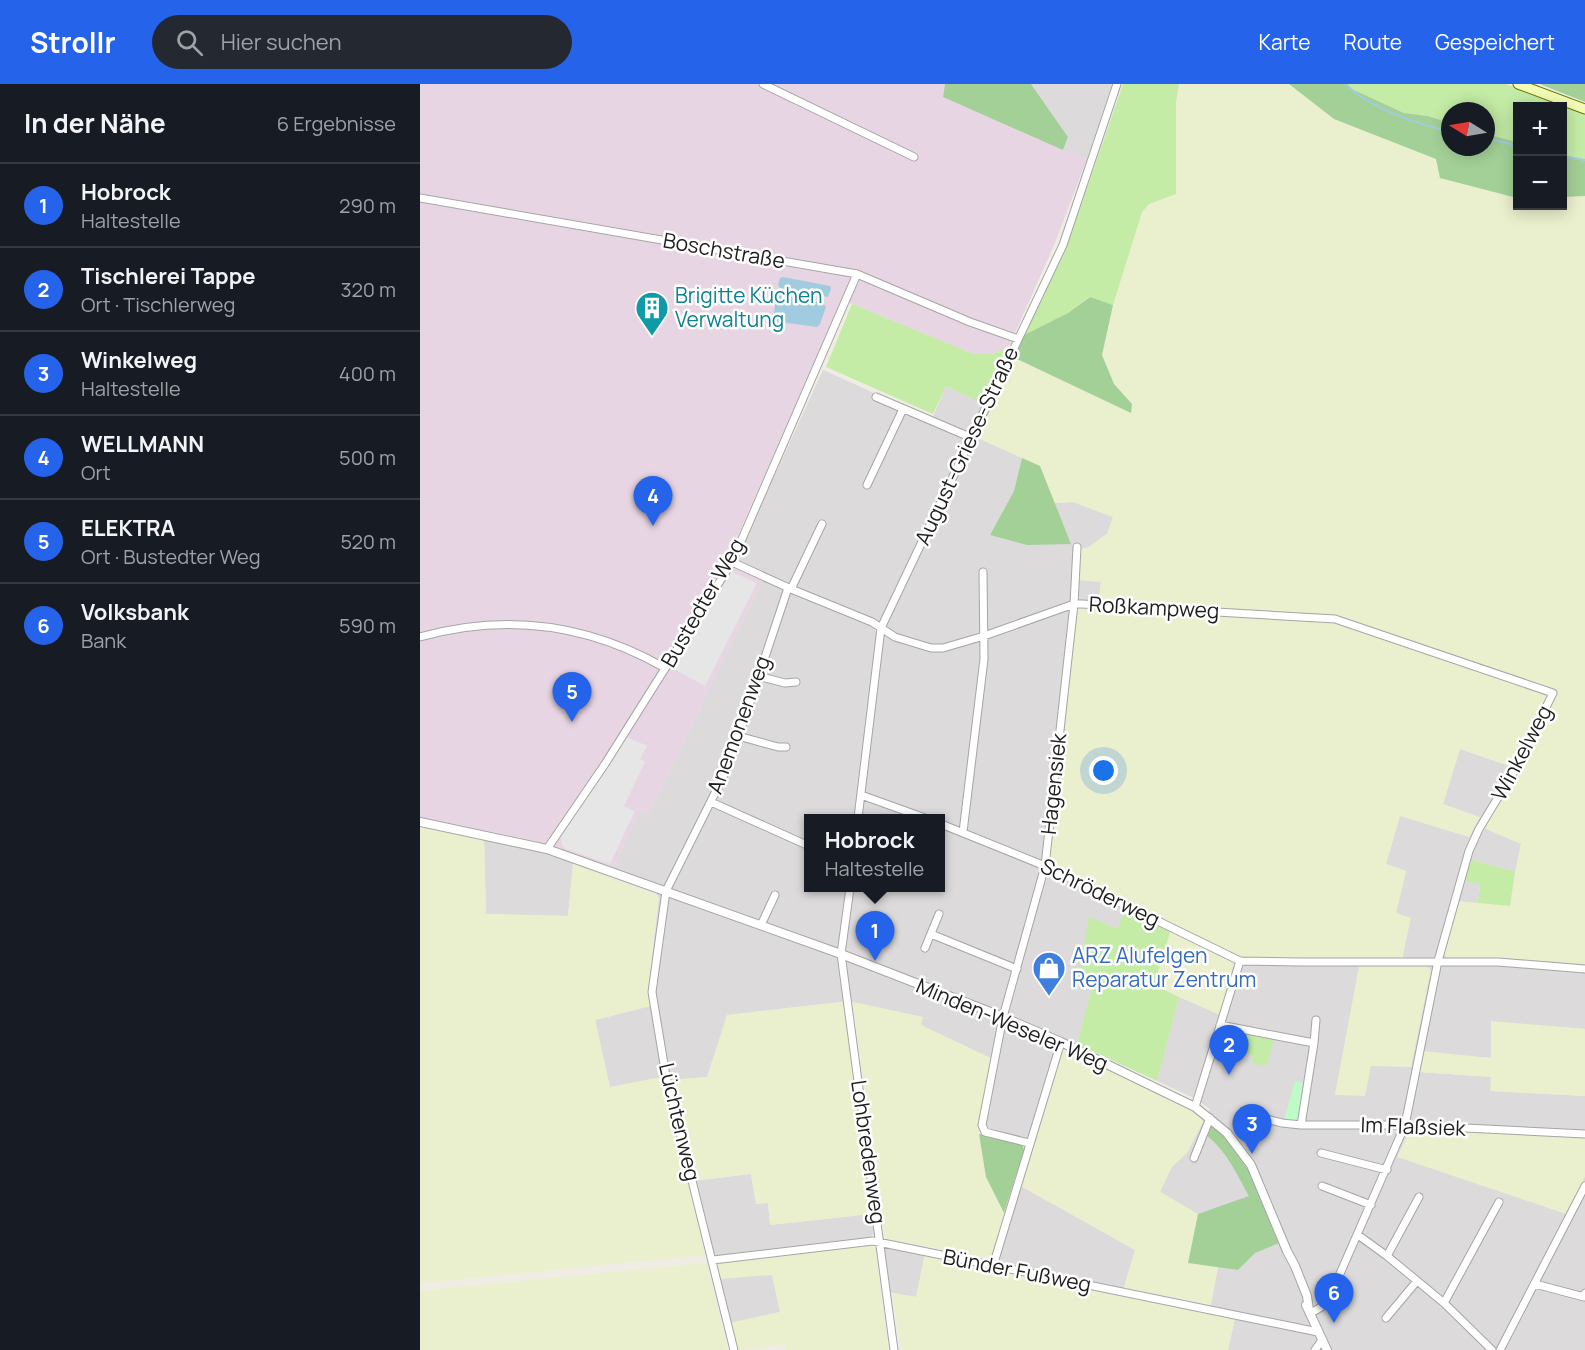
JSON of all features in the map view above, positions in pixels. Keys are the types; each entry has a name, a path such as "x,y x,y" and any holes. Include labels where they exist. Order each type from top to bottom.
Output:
{"main road":[{"path":"1518,84 1585,110"}],"street":[{"path":"763,84 914,157"},
{"name":"August-Griese-Straße","path":"859,814 881,628 1063,245 1118,84"},
{"name":"Boschstraße","path":"420,198 857,274 970,322 1018,339"},
{"name":"Bustedter Weg","path":"547,849 605,764 732,562 857,274"},
{"path":"876,397 972,438"},
{"path":"867,485 903,409"},
{"name":"Anemonenweg","path":"666,891 729,765 790,588 822,524"},
{"name":"Hagensiek","path":"1029,1143 985,1132 982,1125 1003,1017 1045,866 1074,604 1077,547"},
{"name":"Roßkampweg","path":"732,562 872,622 895,637 931,648 943,648 984,636 1074,604 1335,619 1553,693"},
{"path":"963,832 984,658 983,572"},
{"path":"420,637 487,626 551,627 608,641 636,651 665,668"},
{"path":"758,676 796,682"},
{"name":"Winkelweg","path":"1310,1312 1323,1306 1330,1296 1405,1125 1438,962 1469,851 1479,829 1517,766 1553,693"},
{"path":"738,736 786,747"},
{"path":"861,795 912,814"},
{"path":"711,802 804,844"},
{"name":"Minden-Weseler Weg","path":"420,822 547,849 841,954 1061,1042 1195,1107 1227,1133 1251,1165 1287,1251 1299,1291 1327,1350"},
{"name":"Schröderweg","path":"945,825 1045,866 1240,960 1498,962 1585,969"},
{"name":"Lüchtenweg","path":"666,891 652,992 666,1076 734,1350"},
{"path":"841,954 849,892"},
{"path":"761,925 775,895"},
{"path":"925,948 939,914"},
{"path":"931,934 1017,969"},
{"name":"Lohbredenweg","path":"841,954 894,1350"},
{"path":"1195,1107 1240,960"},
{"path":"1301,1125 1316,1020"},
{"path":"1220,1025 1314,1043"},
{"path":"993,1266 1061,1042"},
{"name":"Im Flaßsiek","path":"1242,1113 1282,1123 1301,1125 1405,1125 1585,1134"},
{"path":"1194,1158 1210,1118"},
{"path":"1321,1154 1387,1170"},
{"path":"1322,1186 1371,1205"},
{"path":"1500,1350 1583,1196 1585,1186"},
{"path":"1387,1256 1419,1197"},
{"path":"1443,1303 1499,1202"},
{"path":"1358,1235 1443,1303 1492,1350"},
{"name":"Bünder Fußweg","path":"713,1260 873,1241 1320,1336"},
{"path":"1386,1318 1417,1281"},
{"path":"1535,1284 1584,1297 1585,1293"},
{"path":"1315,1350 1320,1336"}],"shaded area":[{"path":"420,84 945,84 943,97 1087,159 1055,243 1007,351 1003,349 992,354 974,354 842,300 731,551 738,569 762,580 649,813 641,810 613,868 536,841 420,817"},
{"path":"1031,84 1112,84 1087,159 1063,150 1068,137"},
{"path":"823,370 932,419 946,386 992,407 978,438 1022,458 1014,491 990,535 1071,543 1053,503 1073,502 1113,517 1108,533 1087,548 1081,549 1077,580 1101,581 1098,609 1077,609 1047,869 1127,907 1117,929 1090,918 1078,980 1093,984 1077,1044 1059,1036 1029,1137 1026,1139 978,1128 991,1059 920,1025 922,1017 848,1001 728,1015 707,1077 669,1080 667,1076 610,1087 595,1020 650,1006 648,991 659,898 656,893 658,884 613,868 641,809 649,813 762,580 737,569 737,557"},
{"path":"730,571 757,583 705,686 670,667"},
{"path":"627,737 647,746 640,759 645,762 624,806 635,811 610,864 566,849 562,845 561,836"},
{"path":"1460,749 1518,769 1521,844 1515,872 1470,859 1480,884 1478,903 1458,902 1448,958 1505,958 1585,964 1585,1029 1492,1022 1492,1058 1461,1056 1419,1072 1491,1077 1491,1091 1585,1096 1585,1137 1566,1214 1585,1176 1585,1350 1228,1350 1235,1318 1209,1313 1218,1267 1238,1270 1254,1253 1278,1243 1236,1148 1206,1135 1216,1142 1250,1197 1198,1214 1160,1192 1172,1166 1187,1152 1210,1109 1194,1098 1157,1081 1179,997 1220,1014 1234,963 1239,958 1361,959 1335,1095 1371,1066 1427,966 1401,966 1410,918 1396,913 1406,871 1386,864 1400,815 1469,837 1479,817 1443,804"},
{"path":"484,839 520,846 573,863 568,916 486,914"},
{"path":"751,1174 756,1204 768,1203 770,1225 871,1214 874,1233 871,1237 719,1258 714,1253 694,1181"},
{"path":"1019,1185 1135,1250 1123,1290 1002,1266 998,1257"},
{"path":"889,1247 925,1254 916,1297 888,1292 884,1251"},
{"path":"772,1274 780,1312 730,1323 719,1279"}],"green space":[{"path":"945,84 1031,84 1068,137 1063,150 943,97"},
{"path":"1123,84 1179,84 1176,102 1176,194 1149,204 1142,212 1113,305 1089,297 1068,313 1024,335 1066,249"},
{"path":"1179,84 1289,84 1334,119 1436,159 1440,178 1513,197 1513,210 1567,210 1567,197 1585,196 1585,964 1505,958 1447,958 1445,954 1458,901 1510,906 1521,844 1481,827 1518,769 1460,749 1443,804 1480,817 1469,837 1400,816 1386,864 1406,871 1396,913 1411,918 1402,958 1239,958 1048,864 1077,609 1098,608 1101,582 1077,580 1079,552 1107,534 1113,517 1073,502 1053,503 1039,466 978,438 1015,358 1131,413 1132,404 1114,384 1102,355 1113,305 1142,212 1149,204"},
{"path":"1289,84 1346,84 1404,113 1441,120 1441,156 1495,156 1495,136 1513,141 1513,197 1440,178 1436,159 1334,119"},
{"path":"1346,84 1506,84 1553,102 1513,102 1513,141 1495,136 1495,102 1441,102 1441,120 1404,113"},
{"path":"1585,84 1585,102 1542,85"},
{"path":"1567,107 1585,114 1585,161 1567,155"},
{"path":"1567,155 1585,161 1585,196 1567,197"},
{"path":"1090,297 1113,305 1102,355 1114,384 1132,404 1131,413 1015,358 1024,335 1068,313"},
{"path":"852,304 974,354 992,354 1003,349 1007,351 982,403 946,386 933,414 826,367"},
{"path":"1022,458 1040,466 1071,544 1027,545 990,535 1014,491"},
{"path":"420,826 484,839 486,914 568,916 573,863 658,896 648,991 650,1006 595,1020 610,1087 662,1077 705,1255 420,1283"},
{"path":"1470,859 1515,872 1510,906 1478,903 1480,884 1464,881"},
{"path":"1127,907 1171,929 1154,985 1179,997 1157,1081 1077,1044 1093,984 1078,980 1089,917 1117,929"},
{"path":"1171,929 1234,963 1220,1015 1154,986"},
{"path":"1359,966 1427,966 1431,970 1411,1067 1371,1066 1365,1096 1335,1095"},
{"path":"843,1002 871,1214 770,1225 768,1203 756,1204 751,1174 697,1180 672,1080 707,1077 727,1015"},
{"path":"853,1002 923,1017 921,1025 991,1058 978,1128 986,1177 1004,1213 991,1258 885,1238"},
{"path":"1491,1021 1585,1029 1585,1096 1490,1091 1491,1077 1419,1072 1423,1051 1491,1058"},
{"path":"1228,1031 1274,1040 1266,1066 1252,1063 1253,1056 1219,1043 1221,1035"},
{"path":"1064,1049 1206,1116 1187,1153 1172,1167 1160,1192 1198,1214 1188,1263 1218,1267 1211,1305 1124,1287 1135,1250 1019,1185 1059,1052"},
{"path":"1295,1081 1303,1083 1297,1123 1284,1120"},
{"path":"1211,1123 1235,1149 1244,1163 1279,1243 1255,1253 1238,1270 1188,1263 1198,1214 1249,1196 1225,1155 1206,1135"},
{"path":"1411,1128 1585,1137 1585,1176 1566,1214 1397,1157"},
{"path":"979,1134 1020,1143 1023,1146 1024,1150 1004,1213 986,1177"},
{"path":"875,1245 888,1350 786,1350 785,1344 737,1350 730,1323 780,1312 772,1275 719,1279 717,1265 721,1262"},
{"path":"925,1254 1235,1318 1228,1350 901,1350 893,1293 916,1297"},
{"path":"707,1263 727,1350 420,1350 420,1291"}],"water":[{"path":"780,278 830,286 831,289 828,297 780,288 778,285"},
{"path":"779,295 823,303 826,307 820,324 817,327 773,321 776,298"}],"waterway":[{"path":"1346,84 1366,100 1394,114 1441,129"},
{"path":"1495,140 1513,145"},
{"path":"1567,157 1585,160"}],"place":[{"name":"Brigitte Küchen Verwaltung","path":"652,337"},
{"name":"WELLMANN","path":"653,526"},
{"name":"ELEKTRA","path":"572,722"},
{"name":"Hobrock","path":"875,961"},
{"name":"ARZ Alufelgen Reparatur Zentrum","path":"1049,997"},
{"name":"Tischlerei Tappe","path":"1229,1075"},
{"name":"Winkelweg","path":"1252,1154"},
{"name":"Volksbank","path":"1334,1323"}]}
